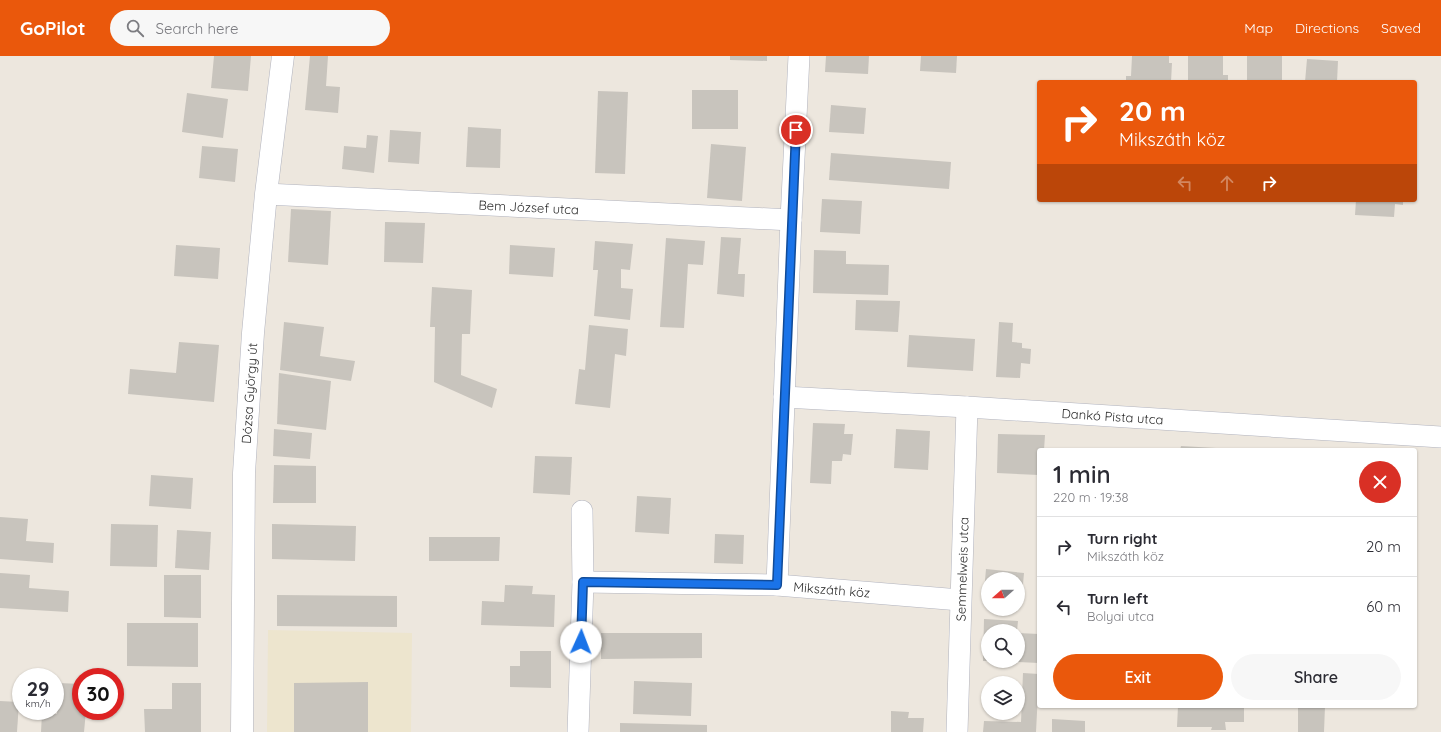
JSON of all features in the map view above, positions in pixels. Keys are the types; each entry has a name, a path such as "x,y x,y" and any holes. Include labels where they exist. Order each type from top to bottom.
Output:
{"main road":[{"name":"Dózsa György út","path":"242,732 244,473 253,333 266,194 283,56"}],"street":[{"path":"777,585 799,56"},
{"name":"Bem József utca","path":"266,194 791,220"},
{"name":"Dankó Pista utca","path":"784,397 968,407 1441,437"},
{"name":"Semmelweis utca","path":"957,732 960,600 968,407"},
{"path":"578,732 583,582 582,512"},
{"name":"Mikszáth köz","path":"583,582 777,585 960,600"}],"shaded area":[{"path":"268,630 412,633 411,732 267,732"}],"building":[{"path":"214,56 251,56 248,91 211,88"},
{"path":"310,56 328,56 326,86 340,87 338,113 305,110"},
{"path":"730,56 767,56 767,61 730,60"},
{"path":"826,56 869,56 868,74 825,72"},
{"path":"921,56 957,56 956,73 920,71"},
{"path":"1132,56 1169,56 1169,63 1172,63 1171,80 1126,80 1126,76 1131,76"},
{"path":"1188,56 1223,56 1223,75 1228,75 1228,80 1188,80"},
{"path":"1247,56 1282,56 1282,80 1247,80"},
{"path":"1307,59 1338,61 1337,80 1305,80"},
{"path":"692,90 738,90 738,129 692,129"},
{"path":"598,91 628,92 625,174 595,173"},
{"path":"187,93 228,99 223,138 182,132"},
{"path":"831,105 866,108 864,134 829,132"},
{"path":"468,127 501,129 500,168 466,167"},
{"path":"390,130 421,132 419,164 388,162"},
{"path":"367,135 378,136 374,173 342,169 344,146 366,148"},
{"path":"711,144 746,147 742,201 707,198"},
{"path":"202,146 238,149 235,182 199,178"},
{"path":"831,153 951,162 949,189 829,180"},
{"path":"822,199 862,201 860,234 820,232"},
{"path":"1356,202 1403,202 1403,205 1395,204 1394,217 1355,215"},
{"path":"291,209 331,211 328,265 288,262"},
{"path":"385,222 425,223 423,263 384,262"},
{"path":"721,237 741,238 738,274 745,274 744,297 717,294"},
{"path":"666,238 705,241 703,265 688,264 684,328 660,327"},
{"path":"595,241 633,244 630,270 621,269 621,288 633,289 630,320 594,316 598,270 593,270"},
{"path":"176,245 220,248 218,279 174,276"},
{"path":"510,245 555,248 553,277 509,274"},
{"path":"814,250 846,251 846,264 889,265 888,295 813,293"},
{"path":"432,287 472,290 470,334 462,334 461,375 497,389 492,408 434,382 435,327 430,327"},
{"path":"856,300 900,301 898,332 855,330"},
{"path":"284,322 324,327 320,356 355,361 351,381 280,370"},
{"path":"999,322 1013,323 1012,342 1022,343 1022,348 1031,349 1030,364 1021,363 1020,378 996,377"},
{"path":"589,325 628,329 626,356 615,354 610,408 575,404 579,369 585,370"},
{"path":"909,335 975,339 973,371 907,367"},
{"path":"179,342 219,345 214,402 128,394 130,369 176,373"},
{"path":"279,373 331,381 326,430 277,424"},
{"path":"813,423 845,424 844,434 853,434 851,455 843,454 842,461 832,461 831,484 810,483"},
{"path":"274,429 312,433 310,459 273,456"},
{"path":"896,429 930,431 928,470 894,468"},
{"path":"998,434 1045,435 1044,448 1037,448 1037,475 997,473"},
{"path":"1181,446 1216,448 1180,448"},
{"path":"535,456 572,457 570,495 533,493"},
{"path":"274,465 316,466 316,503 273,503"},
{"path":"151,475 193,478 191,509 149,506"},
{"path":"637,496 671,498 669,534 635,532"},
{"path":"0,517 28,519 26,541 54,543 53,563 0,559"},
{"path":"111,524 158,525 157,567 110,566"},
{"path":"272,524 356,526 355,561 272,559"},
{"path":"177,530 211,532 209,570 175,568"},
{"path":"715,534 744,535 743,564 714,563"},
{"path":"429,537 500,537 499,561 429,561"},
{"path":"986,569 1014,572 986,572"},
{"path":"0,573 30,575 29,588 69,591 68,612 0,608"},
{"path":"164,575 201,575 201,618 164,617"},
{"path":"505,585 533,586 532,594 555,595 554,627 481,625 482,601 504,602"},
{"path":"277,595 397,596 397,627 277,626"},
{"path":"984,619 1018,621 1018,624 984,624"},
{"path":"127,623 198,623 198,667 127,666"},
{"path":"601,633 702,633 702,658 601,659"},
{"path":"1025,633 1037,634 1037,663 1025,662"},
{"path":"520,651 551,651 551,688 510,687 510,666 520,666"},
{"path":"1023,673 1037,674 1036,732 983,732 984,721 1021,722 1021,720 1025,720 1025,676 1023,676"},
{"path":"634,681 692,683 691,716 633,714"},
{"path":"368,682 368,732 294,732 294,683"},
{"path":"64,683 72,684 72,720 85,720 84,732 41,732 42,720 64,720"},
{"path":"172,683 201,683 201,732 145,732 144,709 172,709"},
{"path":"0,701 12,702 12,720 18,720 17,732 0,732"},
{"path":"1178,708 1244,708 1244,722 1225,722 1226,730 1211,730 1212,727 1177,727"},
{"path":"1298,708 1325,708 1324,732 1298,732"},
{"path":"891,711 909,712 908,718 924,718 923,732 891,732"},
{"path":"1052,719 1085,721 1085,732 1052,732"},
{"path":"620,723 707,725 707,732 620,732"}],"route":[{"path":"581,642 583,582 777,585 796,130"}]}
